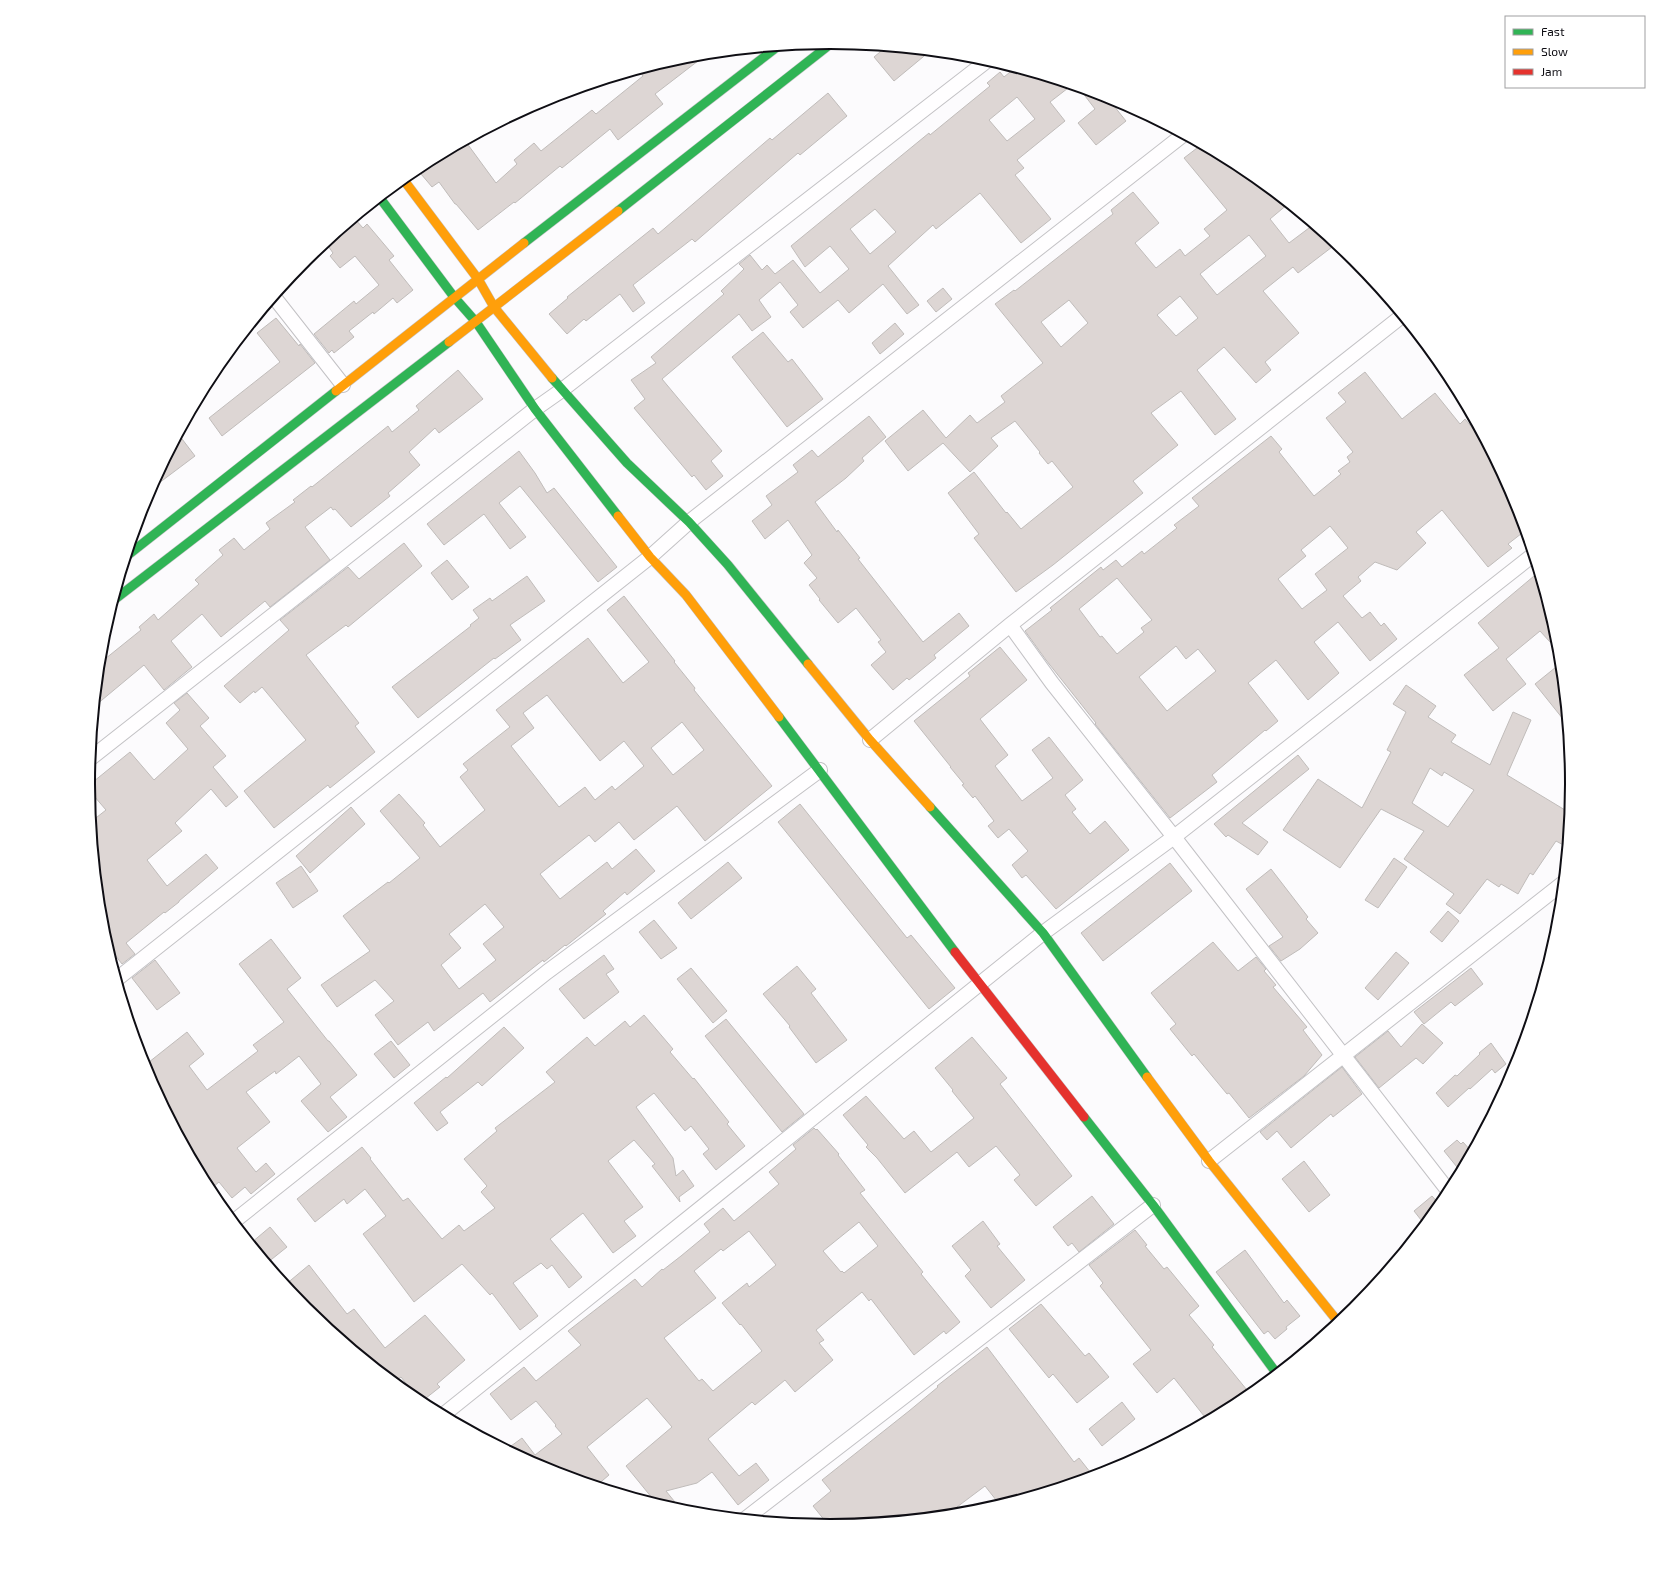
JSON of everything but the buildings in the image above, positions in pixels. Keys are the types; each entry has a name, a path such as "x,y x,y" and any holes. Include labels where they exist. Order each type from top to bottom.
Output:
{"street":[{"path":"120,596 476,322 824,49"},
{"path":"133,551 454,297 478,280 771,52"},
{"path":"96,754 535,409 562,390 982,65"},
{"path":"120,976 650,557 689,522 1179,137"},
{"path":"407,184 478,280 494,307 562,390 626,463 689,522 728,565 870,740 1044,933 1209,1161 1336,1319"},
{"path":"383,201 454,297 476,322 535,409 650,557 686,595 820,770 979,984 1153,1205 1274,1371"},
{"path":"277,301 343,386"},
{"path":"870,740 1010,625 1399,319"},
{"path":"447,1411 979,984 1044,933 1174,837 1530,557"},
{"path":"1010,625 1052,683 1174,837 1342,1056 1445,1187"},
{"path":"237,1219 547,972 820,770"},
{"path":"1209,1161 1559,886"},
{"path":"750,1515 1153,1205"}],"traffic: fast":[{"path":"618,211 824,49"},
{"path":"524,243 771,52"},
{"path":"383,201 454,297 476,322 535,409 618,516"},
{"path":"120,596 449,342"},
{"path":"552,378 627,463 689,522 728,565 808,664"},
{"path":"133,551 336,391"},
{"path":"779,717 955,952"},
{"path":"930,807 1043,933 1147,1077"},
{"path":"1084,1117 1153,1205 1274,1371"}],"traffic: slow":[{"path":"407,184 478,279 494,307 552,378"},
{"path":"449,342 618,211"},
{"path":"336,391 524,243"},
{"path":"618,516 650,557 686,595 779,717"},
{"path":"808,664 870,740 930,807"},
{"path":"1147,1077 1209,1161 1336,1319"}],"traffic: jam":[{"path":"955,952 1084,1117"}]}
